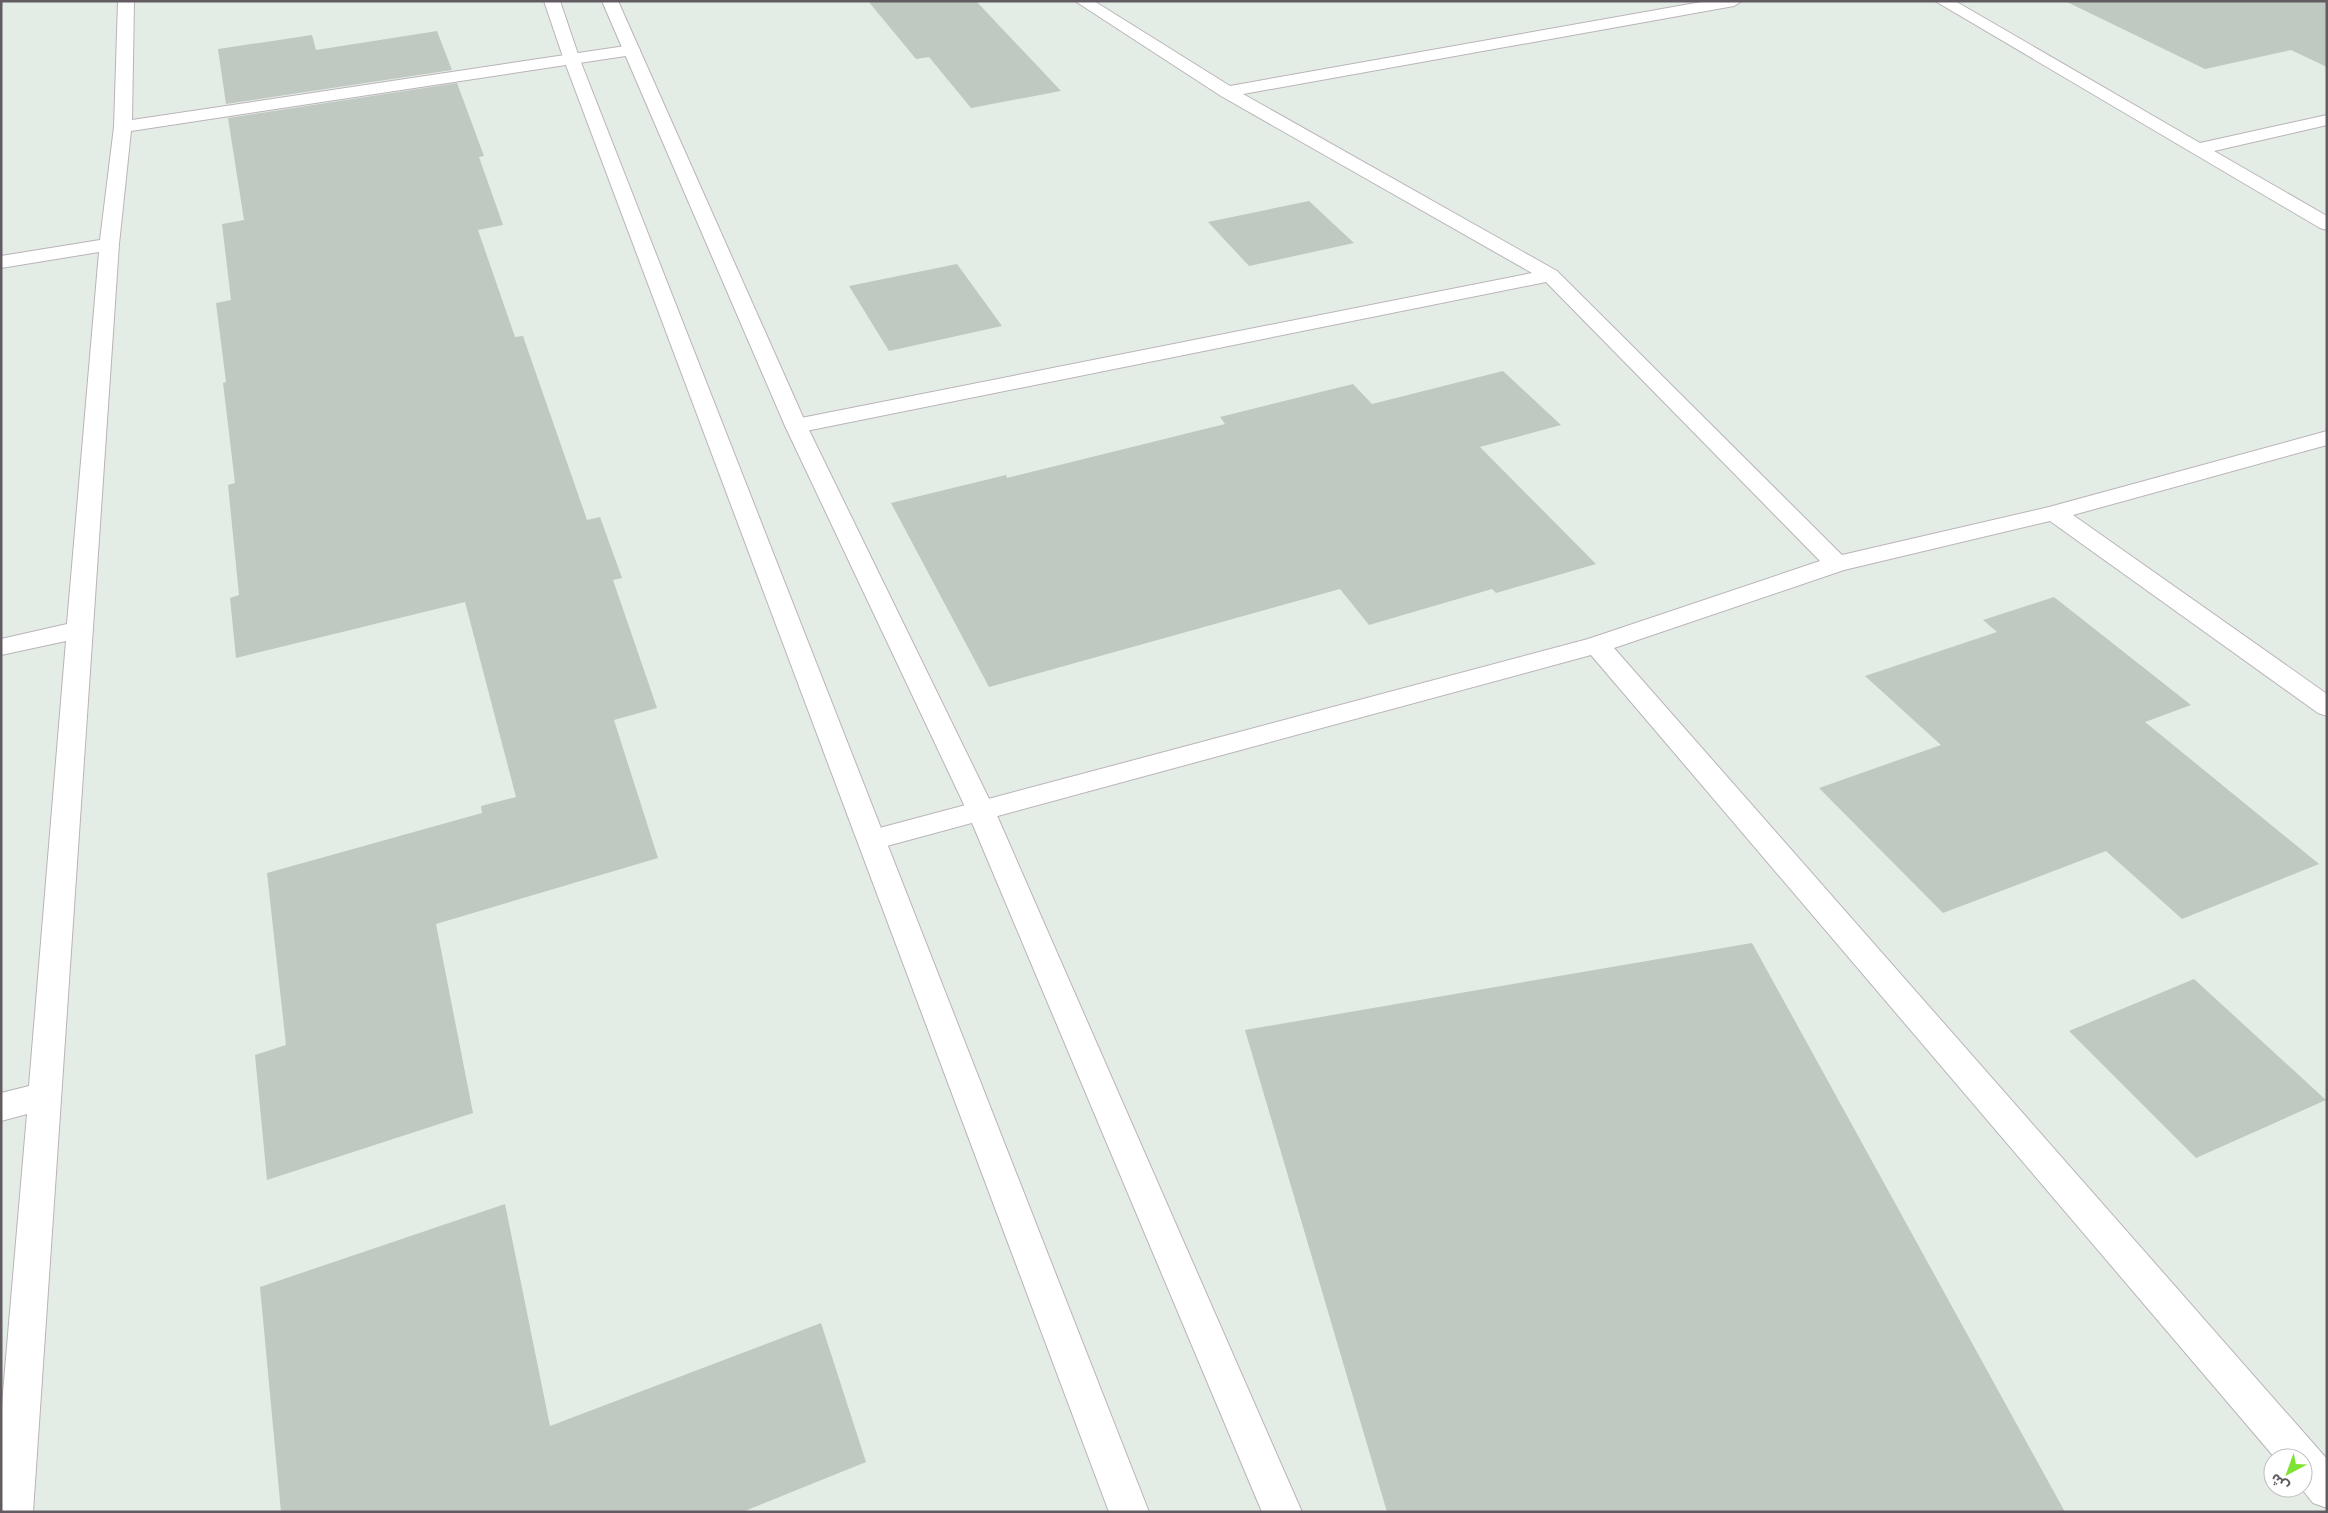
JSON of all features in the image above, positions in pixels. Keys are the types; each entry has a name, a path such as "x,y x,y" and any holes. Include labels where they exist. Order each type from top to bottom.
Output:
{"street":[{"path":"13,1512 108,244 123,127 126,1"},
{"path":"552,1 572,60 1129,1512"},
{"path":"610,1 796,426 981,811 1282,1512"},
{"path":"1083,1 1227,92 1550,275 1837,564"},
{"path":"1227,92 1734,1"},
{"path":"1943,1 2327,224"},
{"path":"123,127 632,50"},
{"path":"2198,149 2327,120"},
{"path":"1,262 108,244"},
{"path":"796,426 1550,275"},
{"path":"872,840 1597,645 1837,564 2054,512 2327,438"},
{"path":"2054,512 2327,707"},
{"path":"1,647 80,630"},
{"path":"1597,645 2291,1448"},
{"path":"1,1106 45,1095"},
{"path":"2313,1473 2327,1489"}],"building":[{"path":"868,1 976,1 1061,91 971,108 929,57 916,59"},
{"path":"2065,1 2327,1 2327,67 2291,50 2205,69"},
{"path":"437,31 452,70 226,104 218,49 312,35 316,50"},
{"path":"457,83 484,156 479,157 503,225 478,230 515,337 523,336 587,520 600,517 622,578 613,580 657,708 614,720 658,858 436,924 473,1113 267,1180 255,1055 286,1045 267,873 482,813 481,806 516,797 465,602 236,658 230,598 239,595 228,485 235,483 223,383 226,382 216,303 231,300 222,224 244,220 228,118"},
{"path":"1309,201 1354,243 1249,266 1208,222"},
{"path":"957,264 1002,326 889,351 849,286"},
{"path":"1503,371 1561,425 1480,447 1596,564 1496,593 1492,589 1369,625 1340,589 989,687 891,503 1006,475 1007,478 1225,424 1220,417 1353,384 1372,404"},
{"path":"2054,597 2191,705 2145,722 2319,864 2182,919 2106,851 1943,913 1819,788 1941,745 1865,676 1997,632 1983,620"},
{"path":"1752,943 2065,1512 1387,1512 1245,1030"},
{"path":"2194,979 2326,1100 2196,1158 2069,1031"},
{"path":"505,1204 550,1426 821,1323 866,1462 742,1512 281,1512 260,1287"}]}
